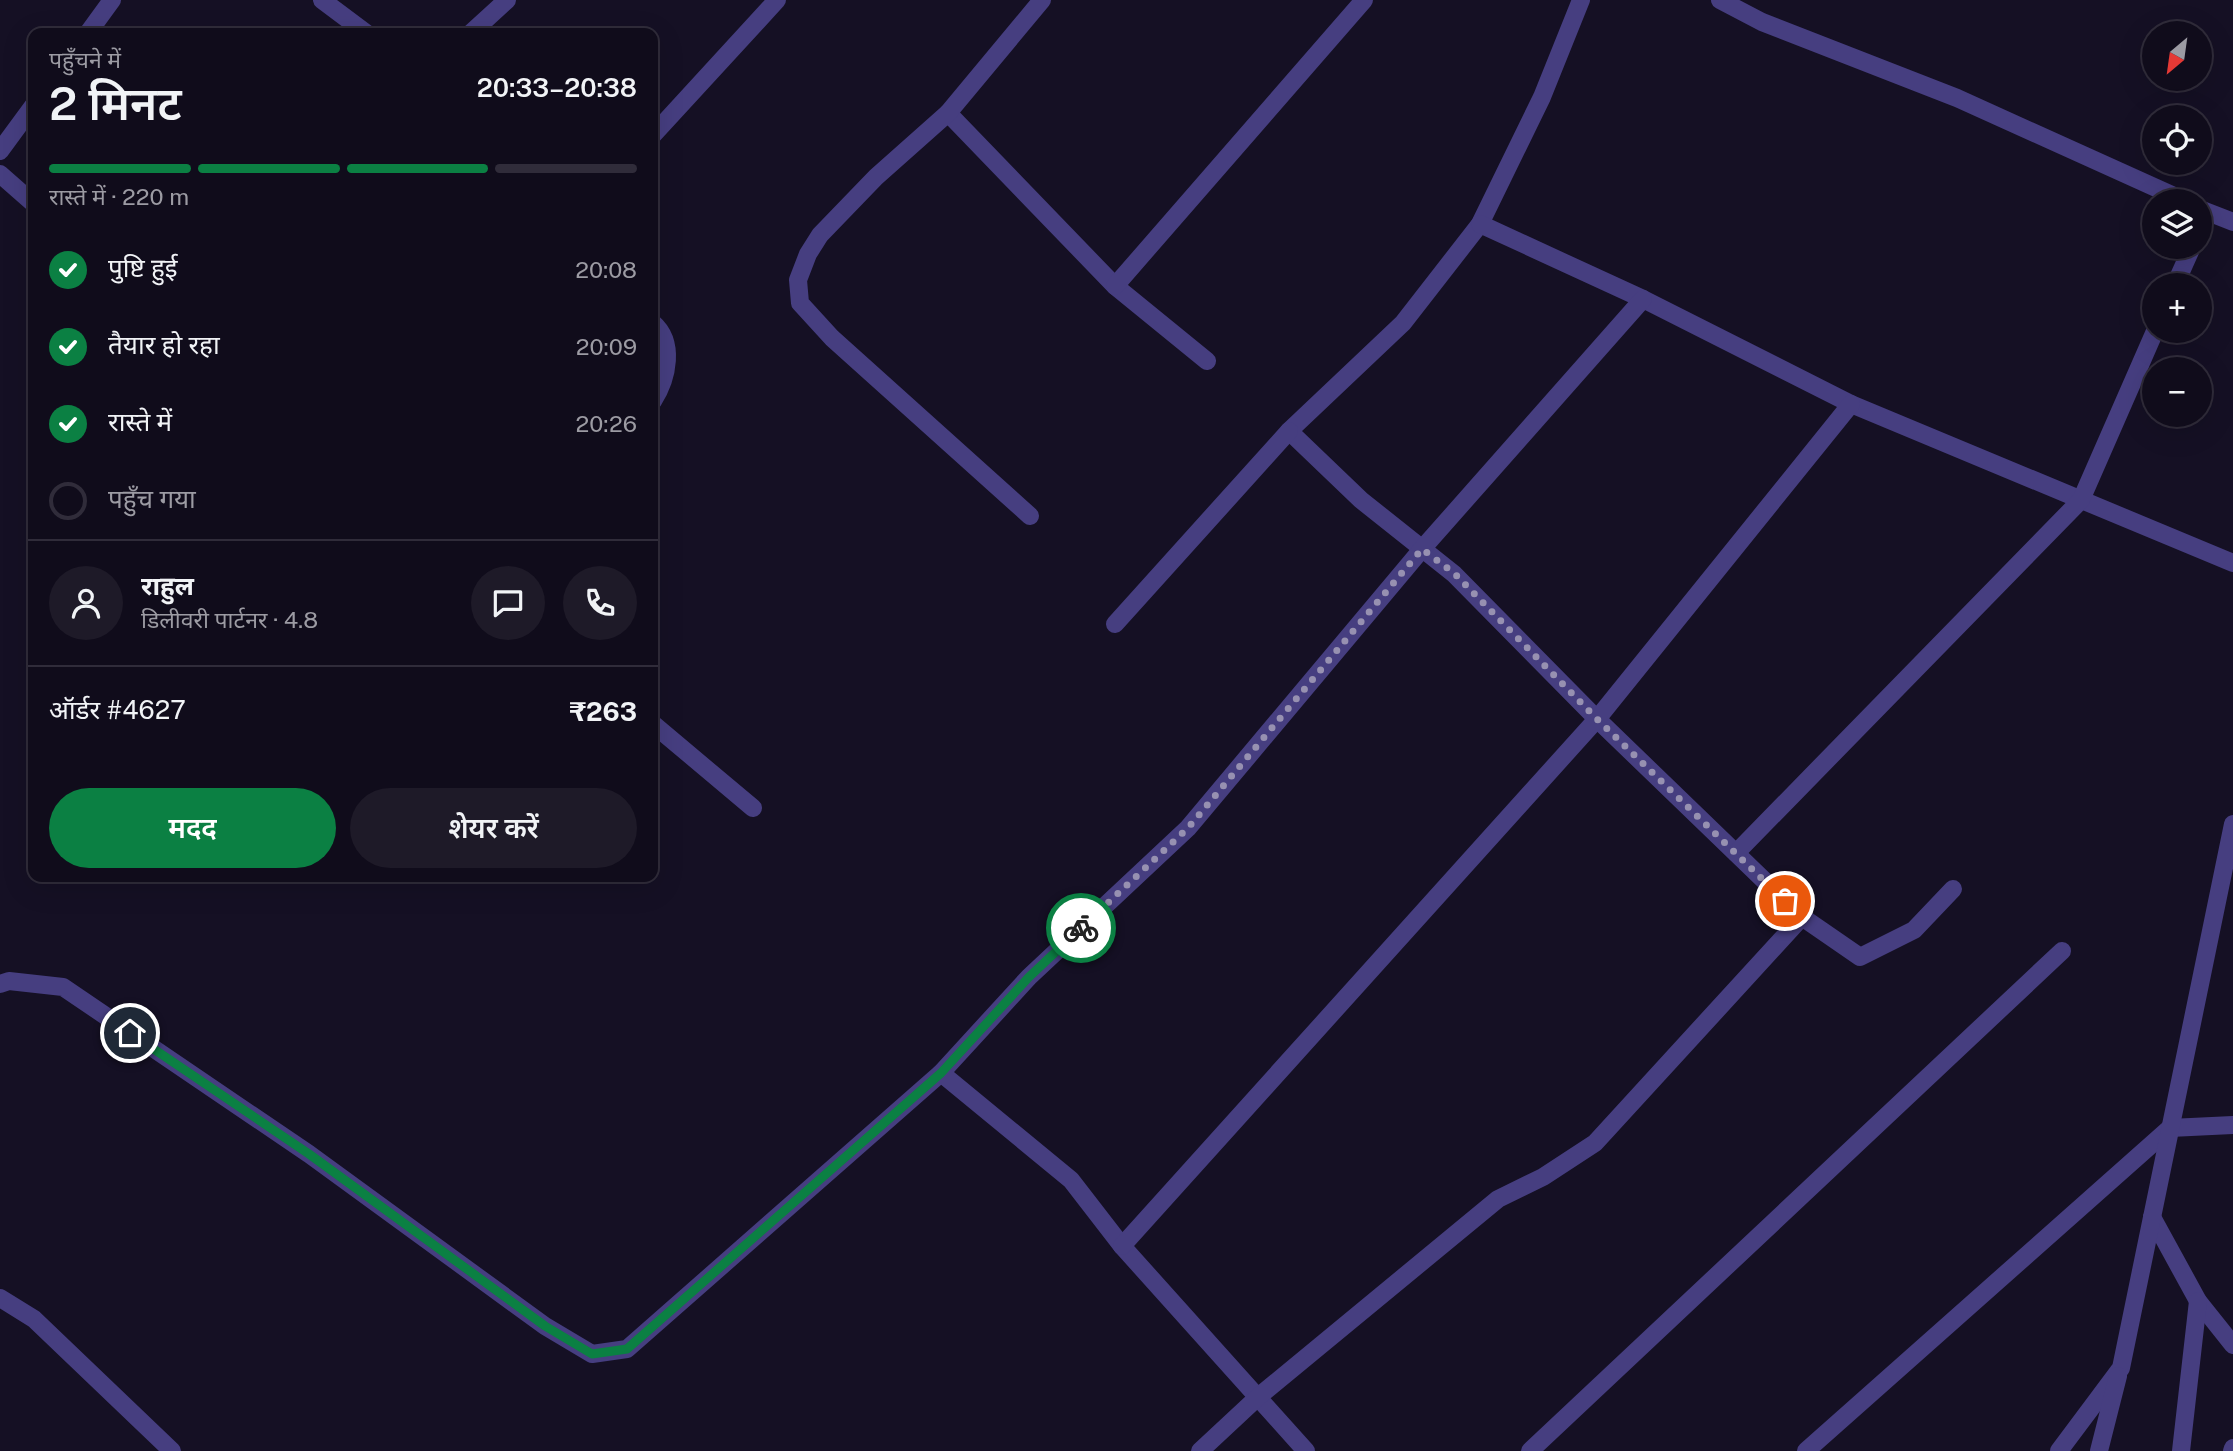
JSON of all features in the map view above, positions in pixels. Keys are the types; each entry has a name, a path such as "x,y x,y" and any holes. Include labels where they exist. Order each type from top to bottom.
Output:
{"street":[{"path":"92,28 112,0"},
{"path":"322,0 359,28"},
{"path":"476,28 507,0"},
{"path":"658,130 777,0"},
{"path":"1030,516 832,338 800,303 798,280 808,254 820,234 876,177 948,113 1042,0"},
{"path":"1115,286 1364,0"},
{"path":"1115,624 1289,431 1403,323 1480,224 1542,97 1581,0"},
{"path":"1720,0 1762,22 1957,98 2158,189"},
{"path":"0,151 28,113"},
{"path":"948,113 1115,286 1207,361"},
{"path":"0,174 28,199"},
{"path":"2212,218 2233,222"},
{"path":"1480,224 1643,299 1851,404 2233,563"},
{"path":"0,984 9,981 63,987 309,1154 545,1326 592,1354 627,1349 941,1073 1029,977 1188,828 1422,549 1643,299"},
{"path":"658,327 663,331 669,360 658,388"},
{"path":"1736,853 2081,500 2150,343"},
{"path":"1122,1246 1597,719 1851,404"},
{"path":"1289,431 1362,500 1454,573 1597,719 1801,916 1860,957 1914,930 1953,890"},
{"path":"658,728 753,808"},
{"path":"2099,1451 2121,1368 2233,824"},
{"path":"1200,1451 1258,1397 1498,1199 1543,1177 1595,1143 1801,916"},
{"path":"1530,1451 2062,951"},
{"path":"941,1073 1071,1180 1122,1246 1306,1451"},
{"path":"1806,1451 2170,1129 2233,1125"},
{"path":"2152,1217 2198,1301 2233,1345"},
{"path":"0,1298 34,1319 172,1451"},
{"path":"2181,1451 2198,1301"},
{"path":"2059,1451 2121,1368"}],"way so far":[{"path":"1081,928 1188,828 1422,549 1454,573 1597,719 1785,901"}],"route":[{"path":"130,1033 309,1154 545,1326 592,1354 627,1349 941,1073 1029,977 1081,928"}]}
